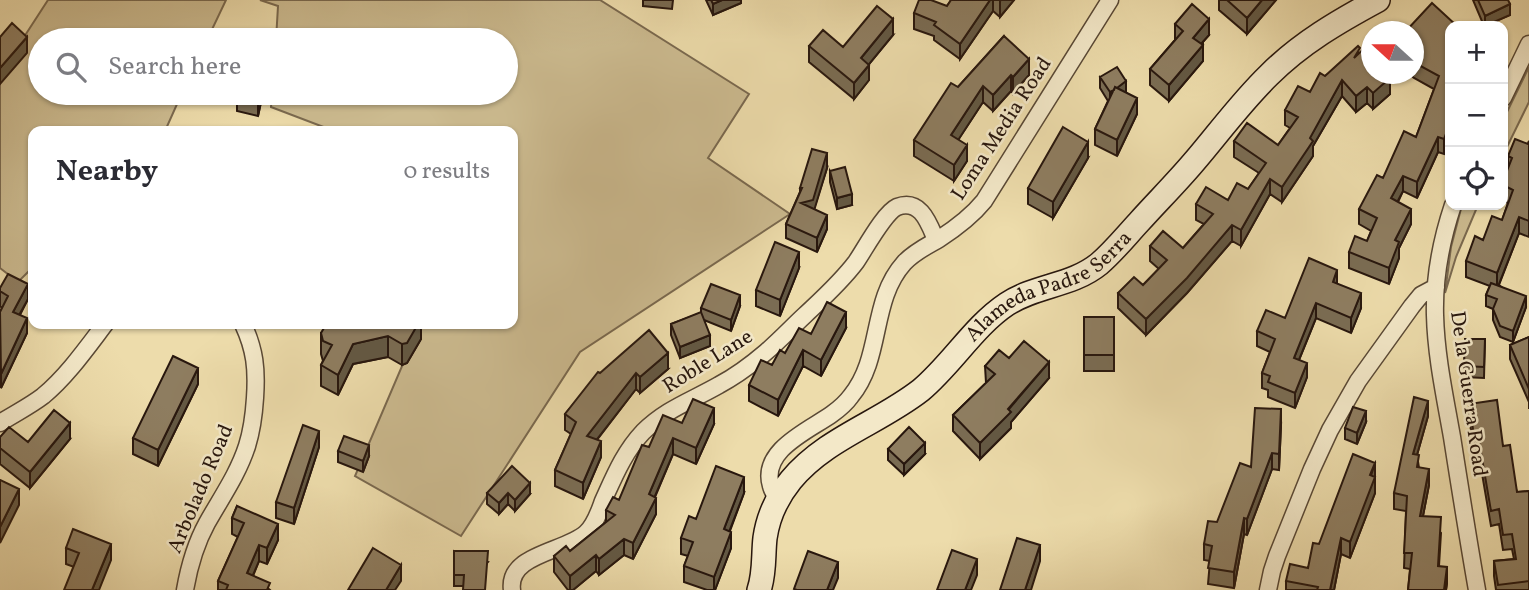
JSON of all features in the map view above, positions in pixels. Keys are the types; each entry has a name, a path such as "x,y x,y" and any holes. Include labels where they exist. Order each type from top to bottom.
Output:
{"street":[{"name":"Loma Media Road","path":"778,500 770,485 775,456 796,436 834,413 857,389 870,359 881,309 894,276 913,255 965,221 984,201 1110,0"},
{"name":"Alameda Padre Serra","path":"759,590 763,576 768,523 788,483 812,459 923,388 982,326 1005,306 1027,294 1083,275 1099,264 1192,165 1235,111 1268,76 1322,32 1378,0"},
{"path":"1508,88 1529,44"},
{"name":"Roble Lane","path":"512,590 513,575 520,566 577,539 589,529 624,458 642,434 665,413 719,385 767,352 839,283 886,216 894,209 905,206 921,211 936,240"},
{"name":"De la Guerra Road","path":"1451,210 1442,242 1436,287 1436,338 1477,590"},
{"path":"1268,590 1274,563 1312,469 1346,399 1412,306 1421,295 1436,287"},
{"path":"0,423 50,389 101,329"},
{"name":"Arbolado Road","path":"185,590 193,557 205,526 223,497 247,446 253,419 256,361 245,329"}],"shaded area":[{"path":"48,0 226,0 213,28 30,28"},
{"path":"260,0 600,0 749,94 708,158 790,214 580,352 461,536 355,476 418,329 518,329 518,126 321,126 271,105 518,105 518,28 277,28 278,6"},
{"path":"28,31 28,105 177,105 167,126 28,126 28,272 18,282 0,268 0,74"},
{"path":"1529,67 1529,102 1508,145 1508,110"},
{"path":"1461,210 1476,210 1456,257 1445,293 1451,247"}],"building":[{"path":"919,0 931,0 947,6 951,0 990,0 960,44 934,25 936,22 914,13"},
{"path":"1227,0 1262,0 1247,18"},
{"path":"1478,0 1508,0 1510,4 1485,16"},
{"path":"1432,3 1452,21 1445,21 1445,136 1444,139 1438,137 1417,182 1403,176 1391,198 1411,209 1395,240 1399,242 1389,268 1349,252 1355,236 1367,241 1377,218 1359,209 1377,175 1383,178 1404,131 1416,137 1439,76 1424,68 1424,21 1415,21"},
{"path":"1192,4 1209,19 1193,38 1203,45 1169,85 1150,69 1183,31 1175,24"},
{"path":"877,6 893,19 861,58 869,65 854,83 809,46 823,30 843,47"},
{"path":"12,23 27,37 0,68 0,37"},
{"path":"1004,36 1029,59 993,95 983,86 951,135 967,145 954,165 914,140 951,83 958,87"},
{"path":"1358,46 1360,48 1354,58 1361,51 1361,84 1383,84 1373,93 1367,87 1356,96 1342,80 1310,138 1313,141 1282,187 1270,179 1241,230 1232,225 1187,278 1146,319 1118,293 1134,277 1143,285 1167,260 1150,246 1163,231 1183,248 1213,214 1196,204 1206,187 1228,200 1237,183 1248,189 1266,163 1234,141 1247,123 1278,145 1298,117 1285,110 1298,86 1310,92 1320,73 1325,76"},
{"path":"1117,67 1126,81 1110,92 1100,77"},
{"path":"1115,87 1137,98 1117,140 1095,129"},
{"path":"1063,127 1088,142 1053,202 1028,188"},
{"path":"1515,139 1528,144 1529,141 1529,221 1519,217 1497,273 1466,261 1475,236 1483,240 1492,216 1502,220 1508,210 1513,190 1508,188 1508,168 1512,158 1508,156"},
{"path":"812,149 827,153 813,200 801,203 827,215 817,238 786,224 802,188"},
{"path":"845,167 852,194 837,198 830,171"},
{"path":"775,242 799,252 780,300 756,290"},
{"path":"1309,258 1337,270 1333,282 1361,293 1351,318 1316,303 1294,358 1307,363 1295,393 1268,382 1270,376 1262,373 1275,339 1257,331 1266,310 1285,318"},
{"path":"8,274 28,284 13,312 27,318 1,374 0,312 8,296 0,291 0,288"},
{"path":"1491,283 1526,296 1513,331 1500,326 1493,309 1497,299 1486,295"},
{"path":"711,284 740,295 731,320 701,308"},
{"path":"827,302 846,312 821,360 803,350 778,400 749,385 761,360 772,365 780,350 785,353 799,328 811,334"},
{"path":"701,312 710,335 680,347 671,324"},
{"path":"1084,317 1114,317 1114,355 1084,355"},
{"path":"323,329 415,329 407,343 402,344 388,336 353,344 338,375 321,365 332,345 323,341 321,333"},
{"path":"649,330 668,353 640,377 636,373 587,436 601,441 583,483 555,470 576,422 565,414 598,372"},
{"path":"1529,337 1529,389 1510,345"},
{"path":"1465,339 1485,339 1484,367 1464,366"},
{"path":"1024,341 1049,362 1008,409 1011,412 980,443 953,415 995,374 985,366 999,350 1009,358"},
{"path":"173,356 198,368 158,450 133,438"},
{"path":"1414,397 1428,401 1413,454 1419,455 1417,467 1429,469 1420,516 1441,517 1438,566 1447,567 1444,590 1408,590 1412,553 1404,553 1407,496 1394,493"},
{"path":"693,399 714,408 696,448 673,438 649,494 656,498 633,543 624,539 599,559 596,555 570,576 554,556 566,546 570,551 615,515 606,510 613,497 619,500 642,445 649,447 663,415 682,423"},
{"path":"1497,400 1503,446 1510,445 1517,492 1529,491 1529,581 1498,585 1494,561 1516,559 1512,534 1503,535 1499,509 1491,511 1479,441 1475,442 1469,404"},
{"path":"1353,407 1366,411 1357,433 1345,428"},
{"path":"1255,408 1281,409 1279,454 1272,453 1247,519 1244,518 1234,572 1208,568 1212,546 1204,544 1208,521 1217,522 1240,463 1251,467"},
{"path":"54,410 70,423 30,472 0,448 0,437 9,427 28,442"},
{"path":"303,425 319,431 294,508 276,502"},
{"path":"909,427 925,443 904,464 888,449"},
{"path":"344,436 369,445 363,461 338,451"},
{"path":"1353,454 1375,463 1370,475 1375,477 1350,542 1341,538 1330,590 1317,590 1318,587 1286,581 1290,564 1308,568 1313,543 1319,544"},
{"path":"512,466 530,483 515,500 508,493 499,503 487,493"},
{"path":"716,466 744,477 724,529 731,532 714,577 684,566 693,542 681,538 689,516 696,519"},
{"path":"0,480 19,489 0,527"},
{"path":"237,506 278,524 267,548 259,545 247,573 270,583 267,590 226,590 228,585 218,581 244,523 232,518"},
{"path":"73,529 111,544 92,590 64,590 79,553 66,548"},
{"path":"1017,538 1040,545 1025,590 1000,590"},
{"path":"373,548 401,565 386,590 348,590"},
{"path":"952,550 977,559 965,590 937,590"},
{"path":"454,551 488,551 485,590 463,590 464,575 454,575"},
{"path":"808,551 838,562 827,590 794,589"}]}
